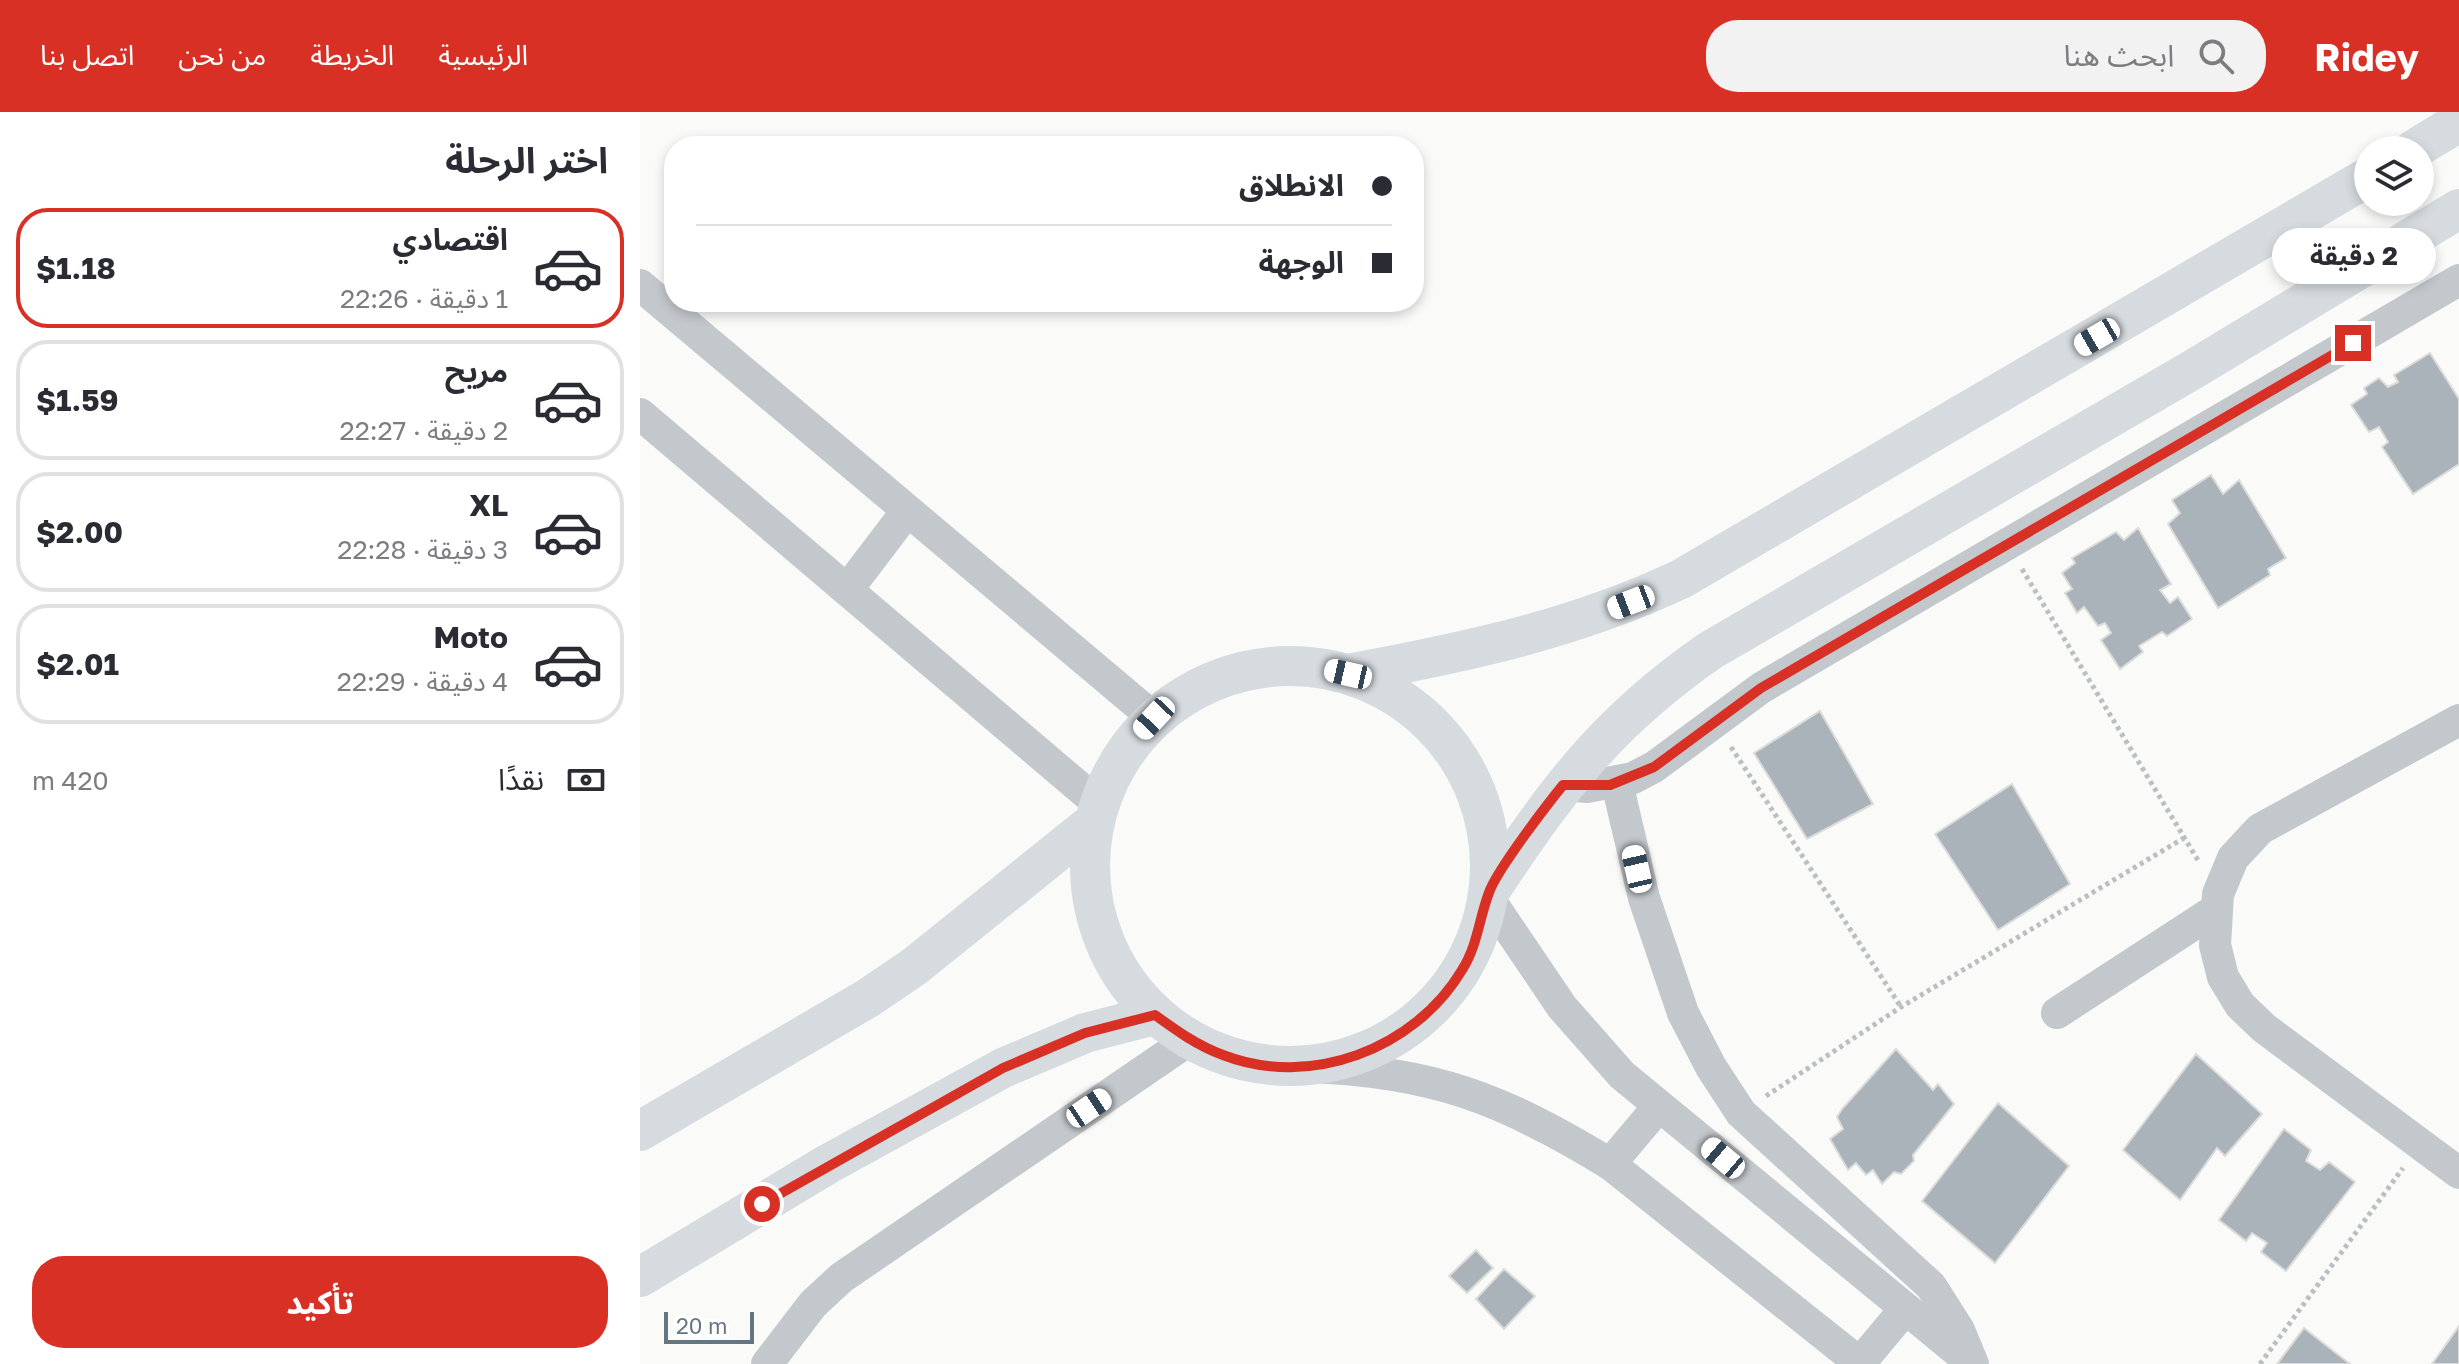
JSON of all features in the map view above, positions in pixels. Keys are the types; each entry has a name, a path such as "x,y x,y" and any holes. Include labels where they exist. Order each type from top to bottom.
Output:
{"main road":[{"path":"2434,137 2459,122"},
{"path":"1348,674 1525,638 1618,607 1681,579 2354,185"},
{"path":"1489,895 1563,785 1602,739 1635,706 1711,650 2192,370 2459,209"},
{"path":"1279,666 1314,667 1348,674 1385,689 1418,712 1446,740 1468,774 1483,811 1491,851 1489,895 1474,947 1440,1001 1412,1026 1380,1047 1344,1060 1307,1067 1266,1066 1226,1057 1189,1040 1155,1015 1125,979 1099,927 1091,892 1089,858 1096,813 1124,753 1154,718 1212,681 1245,670 1279,666"},
{"path":"640,1131 868,998 915,966 1096,813"},
{"path":"640,1277 828,1164 1003,1068 1085,1033 1155,1015"}],"street":[{"path":"1563,785 1587,787 1617,783 1654,767 1761,688 2459,280"},
{"path":"640,285 664,305"},
{"path":"672,312 1154,718"},
{"path":"640,414 847,590 1096,813"},
{"path":"847,590 907,511"},
{"path":"2459,720 2260,829 2233,858 2216,902 2215,945 2223,977 2240,1005 2264,1028 2459,1173"},
{"path":"1617,783 1644,898 1683,1013 1711,1067 1741,1113 1931,1286 1959,1330 1973,1364"},
{"path":"1489,895 1536,972 1590,1043 1659,1106 1973,1364"},
{"path":"2057,1013 2216,902"},
{"path":"779,1358 813,1304 841,1278 1189,1040"},
{"path":"1307,1067 1368,1069 1446,1085 1519,1113 1610,1164 1861,1364 1905,1309"},
{"path":"1610,1164 1659,1106"}],"path":[{"path":"2007,545 2184,838 2216,902"},
{"path":"1714,721 1901,1007"},
{"path":"1741,1113 1901,1007 2184,838"},
{"path":"2260,1364 2420,1145"}],"building":[{"path":"2430,353 2459,399 2459,464 2413,494 2382,447 2388,442 2379,427 2369,432 2351,405 2367,394 2364,388 2379,378 2388,387 2398,382 2394,375"},
{"path":"2211,475 2223,494 2239,480 2286,558 2268,569 2270,575 2218,608 2168,524 2180,513 2172,500"},
{"path":"2138,528 2171,584 2160,590 2170,603 2178,597 2192,619 2167,636 2162,632 2139,646 2143,652 2120,669 2101,640 2111,633 2105,623 2098,626 2084,607 2077,613 2065,593 2072,589 2062,573 2075,563 2072,558 2116,532 2124,540"},
{"path":"1820,711 1873,804 1807,839 1754,753"},
{"path":"2012,784 2070,884 1998,930 1935,834"},
{"path":"1896,1049 1933,1090 1938,1084 1954,1104 1913,1155 1914,1161 1901,1174 1894,1172 1882,1184 1873,1170 1866,1175 1856,1163 1848,1170 1830,1139 1843,1129 1837,1117 1842,1109"},
{"path":"2196,1054 2262,1114 2225,1156 2217,1148 2180,1200 2123,1150"},
{"path":"1998,1103 2069,1166 1995,1263 1922,1201"},
{"path":"2284,1129 2311,1150 2306,1161 2320,1170 2329,1162 2355,1182 2286,1271 2261,1252 2267,1243 2252,1233 2246,1241 2219,1220"},
{"path":"1476,1250 1493,1268 1467,1293 1449,1276"},
{"path":"1504,1269 1535,1296 1504,1329 1476,1299"},
{"path":"2459,1326 2459,1364 2432,1364"},
{"path":"2304,1328 2350,1364 2277,1364"}],"route":[{"path":"762,1204 1003,1068 1085,1033 1155,1015 1189,1040 1226,1057 1266,1066 1307,1067 1344,1060 1380,1047 1412,1026 1440,1001 1463,970 1479,936 1490,891 1563,785 1610,785 1654,767 1761,688 2353,343"}]}
